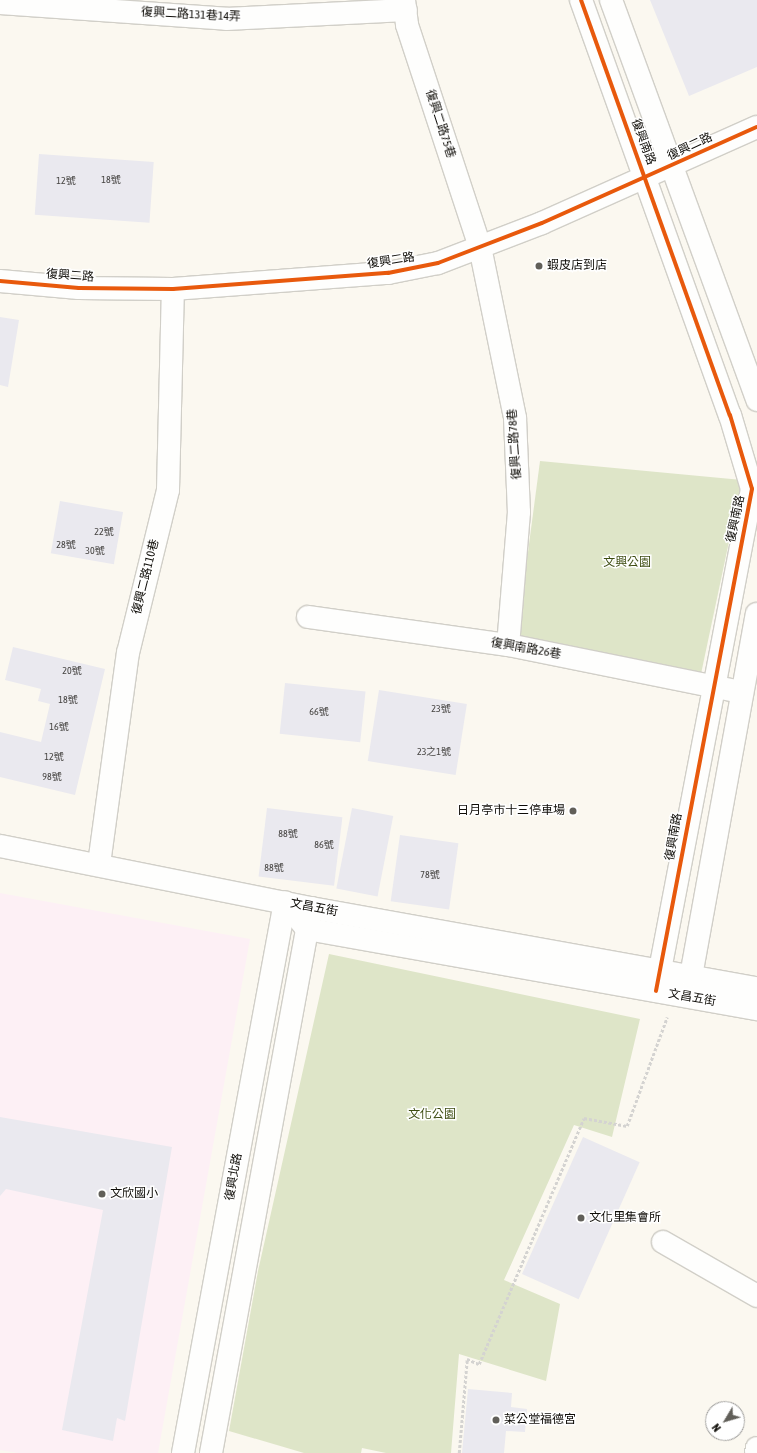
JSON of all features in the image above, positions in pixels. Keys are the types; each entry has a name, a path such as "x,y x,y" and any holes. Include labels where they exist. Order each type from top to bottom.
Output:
{"street":[{"name":"復興南路","path":"580,0 730,414 752,489 712,684 656,991"},
{"name":"復興南路","path":"611,0 757,400"},
{"name":"復興二路131巷14弄","path":"0,3 226,19 405,5"},
{"name":"復興二路75巷","path":"405,5 407,25 480,247"},
{"path":"611,86 638,76"},
{"name":"復興二路","path":"0,281 79,288 173,289 388,273 438,263 645,178 757,127"},
{"name":"復興二路78巷","path":"480,247 515,418 519,512 508,645"},
{"name":"復興二路110巷","path":"99,864 128,653 168,490 173,289"},
{"path":"676,1002 691,976 741,692 754,648 757,614"},
{"name":"復興南路26巷","path":"308,617 508,645 712,684 741,692"},
{"path":"0,846 99,864 285,902"},
{"name":"文昌五街","path":"285,902 311,908 660,969 757,988"},
{"name":"文昌五街","path":"285,902 307,929 656,991 676,1002 757,1009"},
{"name":"復興北路","path":"183,1453 285,902"},
{"path":"211,1453 311,908"},
{"path":"663,1242 757,1296"},
{"path":"213,1292 240,1296"},
{"path":"756,1453 757,1448"}],"path":[{"path":"459,1453 467,1359 479,1364 584,1118 627,1126 676,1002"}],"shaded area":[{"name":"文欣國小","path":"0,893 250,939 158,1453 18,1453 0,1450"}],"green space":[{"name":"文興公園","path":"540,461 742,480 701,674 517,635"},
{"name":"文化公園","path":"329,954 640,1019 612,1137 574,1125 504,1280 560,1304 546,1381 459,1354 451,1453 386,1453 362,1448 361,1453 304,1453 229,1431 258,1271"}],"building":[{"path":"650,0 757,0 757,67 689,96"},
{"path":"39,154 154,162 149,223 35,215"},
{"path":"0,317 19,320 8,387 0,385"},
{"path":"60,501 123,512 114,564 51,553"},
{"path":"13,647 105,669 75,795 0,777 0,732 41,742 50,704 38,701 41,689 5,680"},
{"path":"285,683 366,691 360,742 280,734"},
{"path":"379,690 467,704 456,775 368,761"},
{"path":"267,808 342,817 334,886 259,876"},
{"path":"352,808 393,816 378,897 336,888"},
{"path":"400,835 458,843 449,910 391,901"},
{"path":"0,1117 172,1147 125,1421 117,1418 113,1441 62,1430 103,1210 6,1189 0,1196"},
{"name":"文化里集會所","path":"583,1137 640,1162 579,1299 522,1274"},
{"name":"菜公堂福德宮","path":"468,1389 512,1393 511,1407 527,1409 525,1432 506,1431 504,1453 462,1453"}],"cycle path":[{"path":"581,0 730,415 752,489 656,991"},
{"path":"0,281 79,288 173,289 388,273 438,263 542,223 757,127"}],"place":[{"name":"蝦皮店到店","path":"539,266"},
{"name":"日月亭市十三停車場","path":"573,811"},
{"name":"文欣國小","path":"102,1194"},
{"name":"文化里集會所","path":"581,1218"},
{"name":"菜公堂福德宮","path":"496,1420"}]}
